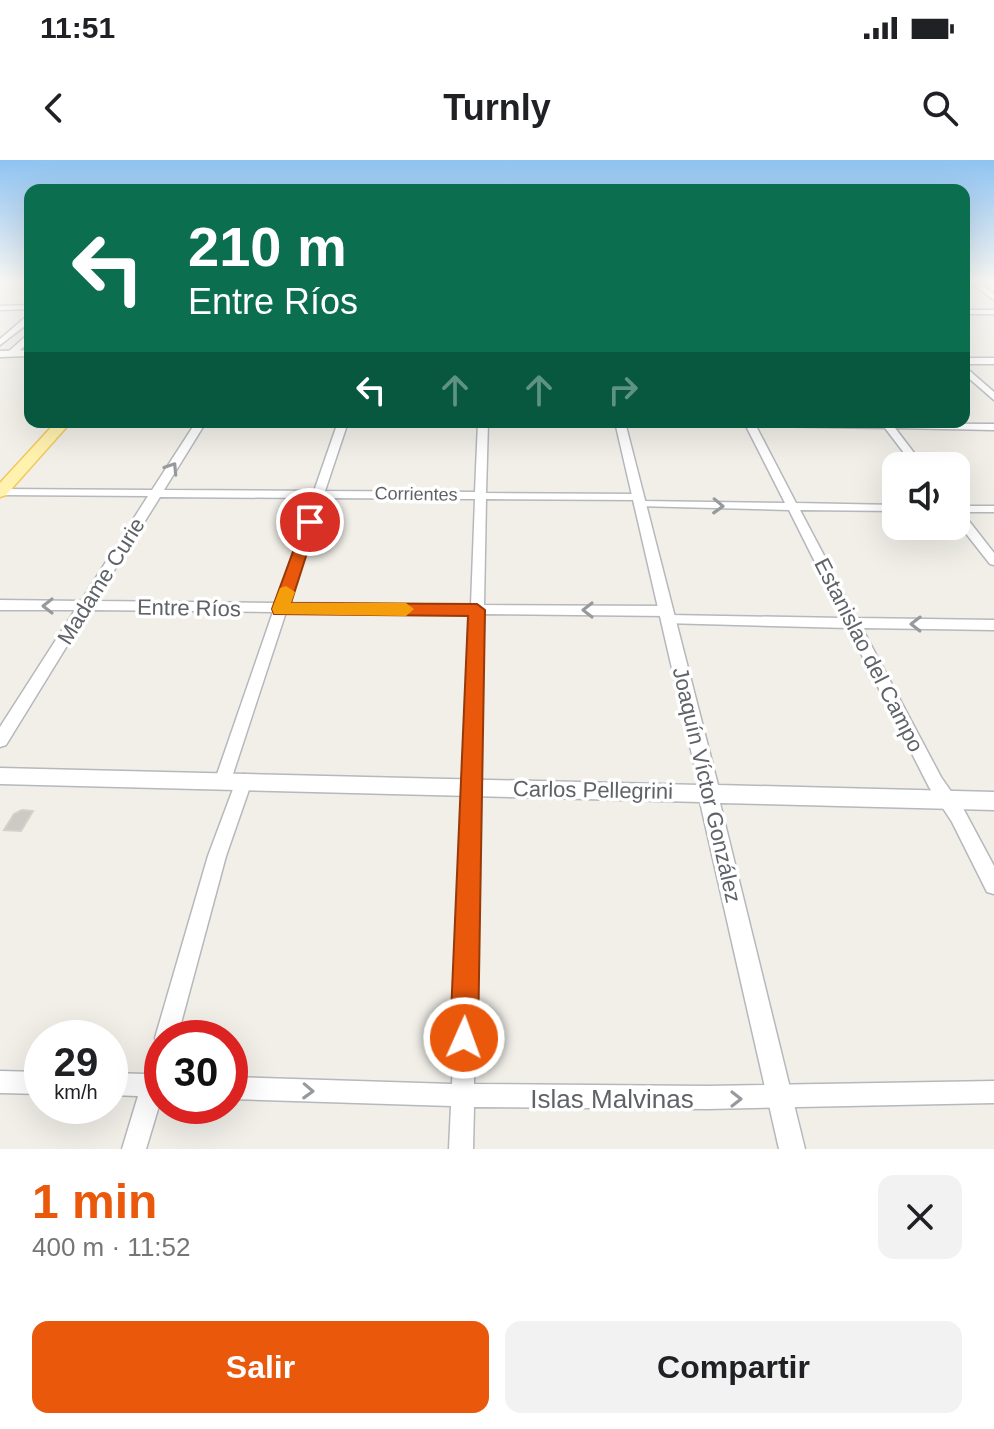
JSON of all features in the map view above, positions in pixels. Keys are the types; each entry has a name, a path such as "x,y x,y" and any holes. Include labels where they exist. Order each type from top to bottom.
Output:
{"main road":[{"path":"970,361 994,361"},
{"path":"0,492 59,428"}],"street":[{"path":"0,343 19,327"},
{"path":"6,354 24,341"},
{"path":"970,375 994,397"},
{"path":"970,426 994,427"},
{"name":"Madame Curie","path":"0,740 197,428"},
{"path":"223,780 341,428"},
{"path":"461,1149 483,428"},
{"name":"Joaquín Víctor González","path":"621,428 792,1149"},
{"name":"Estanislao del Campo","path":"752,428 935,782 994,885"},
{"path":"889,428 908,452"},
{"name":"Corrientes","path":"0,492 480,495 793,508 882,508"},
{"path":"970,510 994,509"},
{"path":"970,529 994,561"},
{"name":"Entre Ríos","path":"0,605 477,610 854,624 994,625"},
{"name":"Carlos Pellegrini","path":"3,781 223,780 994,801"},
{"path":"171,1020 217,856 244,781"},
{"path":"0,1082 24,1083"},
{"name":"Islas Malvinas","path":"248,1089 463,1098 780,1099 994,1092"},
{"path":"134,1149 144,1121"}],"building":[{"path":"22,810 33,811 21,831 4,830 14,814"}],"slow traffic":[{"path":"286,592 280,609 406,609"}],"route":[{"path":"310,522 280,609 477,610 464,1038"}]}
